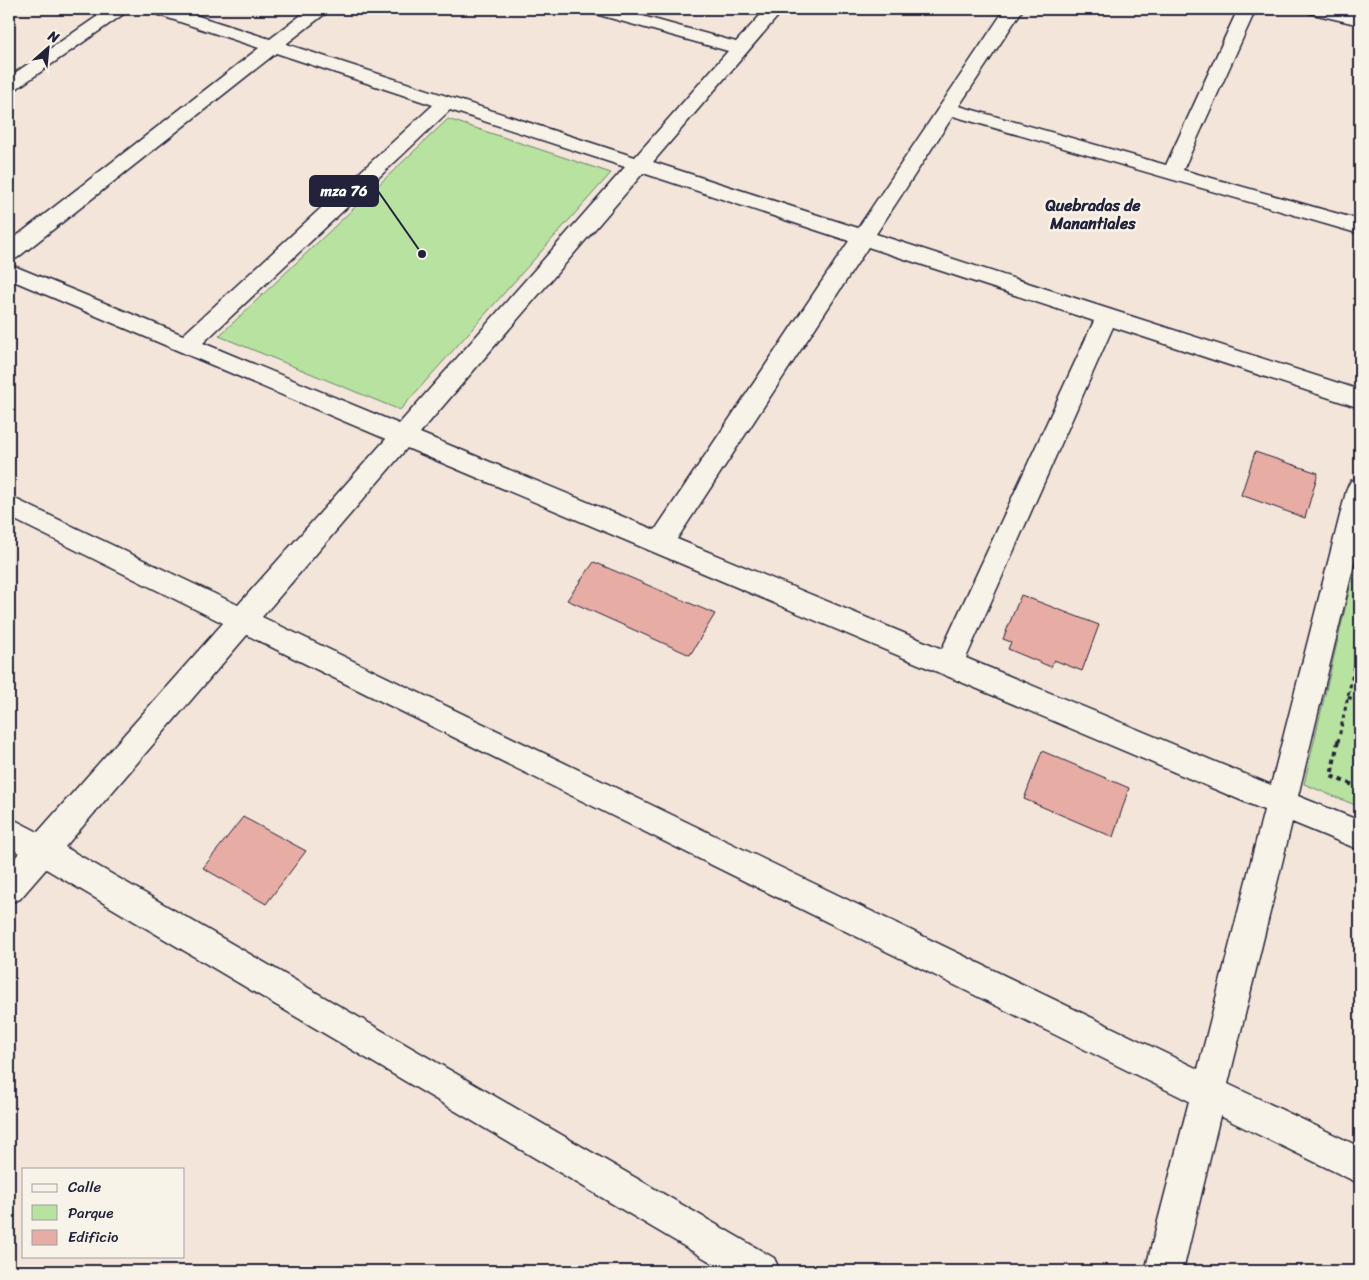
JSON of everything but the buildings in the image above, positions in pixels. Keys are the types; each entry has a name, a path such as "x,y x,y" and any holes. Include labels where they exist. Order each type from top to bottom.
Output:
{"street":[{"path":"9,85 119,9"},
{"path":"159,9 1360,399"},
{"path":"9,253 320,9"},
{"path":"598,9 740,49"},
{"path":"9,888 775,9"},
{"path":"660,544 1014,9"},
{"path":"1172,173 1247,9"},
{"path":"1314,9 1360,20"},
{"path":"186,345 447,102"},
{"path":"948,109 1360,227"},
{"path":"9,271 1360,836"},
{"path":"949,664 1107,316"},
{"path":"1164,1271 1360,488"},
{"path":"9,506 1360,1166"},
{"path":"9,831 761,1271"}],"path":[{"path":"1360,641 1330,776 1360,788"},
{"path":"1348,697 1360,702"}],"green space":[{"path":"448,119 611,173 400,410 219,336"},
{"path":"1360,545 1360,807 1304,784"}],"place":[{"name":"mza 76","path":"422,254"}],"district":[{"name":"Quebradas de Manantiales","path":"1093,214"}]}
